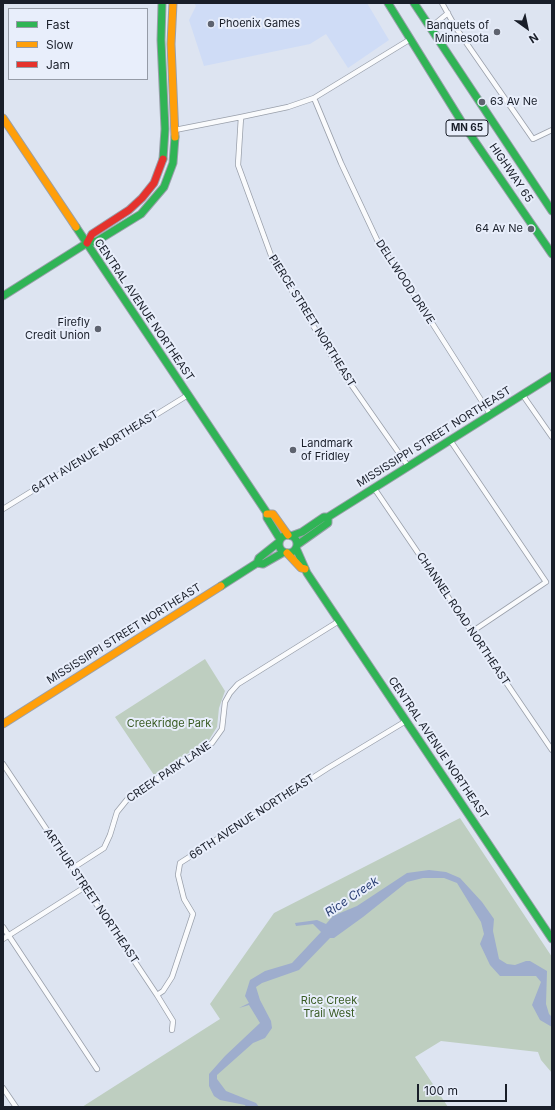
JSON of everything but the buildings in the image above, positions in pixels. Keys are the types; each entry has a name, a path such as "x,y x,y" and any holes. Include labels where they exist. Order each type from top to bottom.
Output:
{"main road":[{"path":"87,243 92,234 137,204 154,183 163,161 165,129 161,40 162,3"},
{"path":"3,296 87,243 97,241 141,214 158,195 171,172 175,130 171,44 173,3"},
{"name":"HIGHWAY 65","path":"388,3 409,40 552,254"},
{"name":"HIGHWAY 65","path":"414,3 552,211"},
{"name":"CENTRAL AVENUE NORTHEAST","path":"3,118 268,514 266,518 280,541"},
{"name":"MISSISSIPPI STREET NORTHEAST","path":"290,535 302,532 324,517 328,517 552,376"},
{"name":"CENTRAL AVENUE NORTHEAST","path":"268,514 273,514 290,535"},
{"name":"MISSISSIPPI STREET NORTHEAST","path":"297,547 328,522 328,517"},
{"path":"290,535 296,539 297,547 292,552 285,553 280,548 280,541 290,535"},
{"name":"MISSISSIPPI STREET NORTHEAST","path":"3,724 257,563 260,558 280,541"},
{"name":"CENTRAL AVENUE NORTHEAST","path":"297,547 305,569 552,939"},
{"name":"MISSISSIPPI STREET NORTHEAST","path":"257,563 263,564 285,553"},
{"name":"CENTRAL AVENUE NORTHEAST","path":"285,553 301,568 305,569"}],"street":[{"path":"442,3 456,28 533,139 552,130"},
{"path":"430,28 448,13"},
{"path":"175,130 288,107 314,98 409,40"},
{"name":"DELLWOOD DRIVE","path":"314,98 341,163 379,244 406,282 490,414"},
{"name":"PIERCE STREET NORTHEAST","path":"241,117 238,165 272,258 334,360 408,466"},
{"path":"522,394 552,437"},
{"name":"64TH AVENUE NORTHEAST","path":"3,509 188,395"},
{"path":"450,440 546,582 472,631"},
{"name":"CHANNEL ROAD NORTHEAST","path":"374,488 552,750"},
{"name":"CREEK PARK LANE","path":"73,868 104,848 110,835 117,812 130,796 212,743 222,729 225,702 230,693 238,684 339,621"},
{"name":"66TH AVENUE NORTHEAST","path":"157,995 163,991 172,977 193,914 184,899 178,875 180,863 328,768 406,721"},
{"name":"ARTHUR STREET NORTHEAST","path":"3,764 173,1020 172,1030"},
{"path":"3,939 85,887"},
{"path":"3,927 97,1069"},
{"path":"3,1088 16,1107"}],"shaded area":[{"path":"194,3 367,3 389,40 348,68 326,34 310,44 204,66 189,20 196,6"},
{"name":"Rice Creek","path":"429,870 446,872 460,878 482,902 494,919 493,931 499,959 507,964 515,965 530,961 547,971 546,1004 549,1014 552,1017 552,1027 540,1020 532,1005 541,982 536,976 500,976 490,965 480,944 484,934 481,922 457,883 444,878 423,878 407,882 363,917 334,938 330,938 299,970 262,983 256,987 260,1000 271,1021 272,1028 265,1038 253,1043 217,1075 217,1079 226,1091 256,1103 259,1107 246,1107 245,1105 220,1100 214,1096 209,1086 209,1074 225,1056 260,1023 249,1005 239,1008 249,1003 245,996 250,980 265,971 292,963 321,932 313,924 296,926 295,923 317,920 326,924 333,916 357,906 407,873"}],"green space":[{"name":"Creekridge Park","path":"205,659 225,691 219,708 217,727 209,740 154,775 115,717"},
{"name":"Rice Creek Trail West","path":"460,818 552,957 552,1073 541,1060 538,1052 441,1041 415,1057 448,1107 82,1107 220,1019 210,1004 274,913"}],"traffic: fast":[{"path":"162,3 161,40 165,129 163,159"},
{"path":"388,3 463,124 552,254"},
{"path":"414,3 552,211"},
{"path":"3,296 87,243 97,241 141,214 164,187 173,163 175,137"},
{"path":"76,227 267,513 267,518 280,539"},
{"path":"291,536 302,532 324,517 328,517 552,376"},
{"path":"297,545 328,523 328,517"},
{"path":"288,535 294,538 297,544 294,550 288,553 282,550 279,544 282,538 288,535"},
{"path":"221,586 257,563 259,558 279,542"},
{"path":"296,548 307,573 552,939"},
{"path":"257,563 263,564 284,552"}],"traffic: slow":[{"path":"173,3 171,44 175,137"},
{"path":"3,118 76,227"},
{"path":"267,514 273,514 288,535"},
{"path":"287,553 301,568 305,569"},
{"path":"3,724 221,586"}],"traffic: jam":[{"path":"87,243 92,234 129,210 142,198 154,183 163,159"}],"place":[{"name":"Phoenix Games","path":"211,24"},
{"name":"Banquets of Minnesota","path":"497,32"},
{"name":"63 Av Ne","path":"482,102"},
{"name":"64 Av Ne","path":"531,229"},
{"name":"Firefly Credit Union","path":"98,329"},
{"name":"Landmark of Fridley","path":"293,450"}]}
